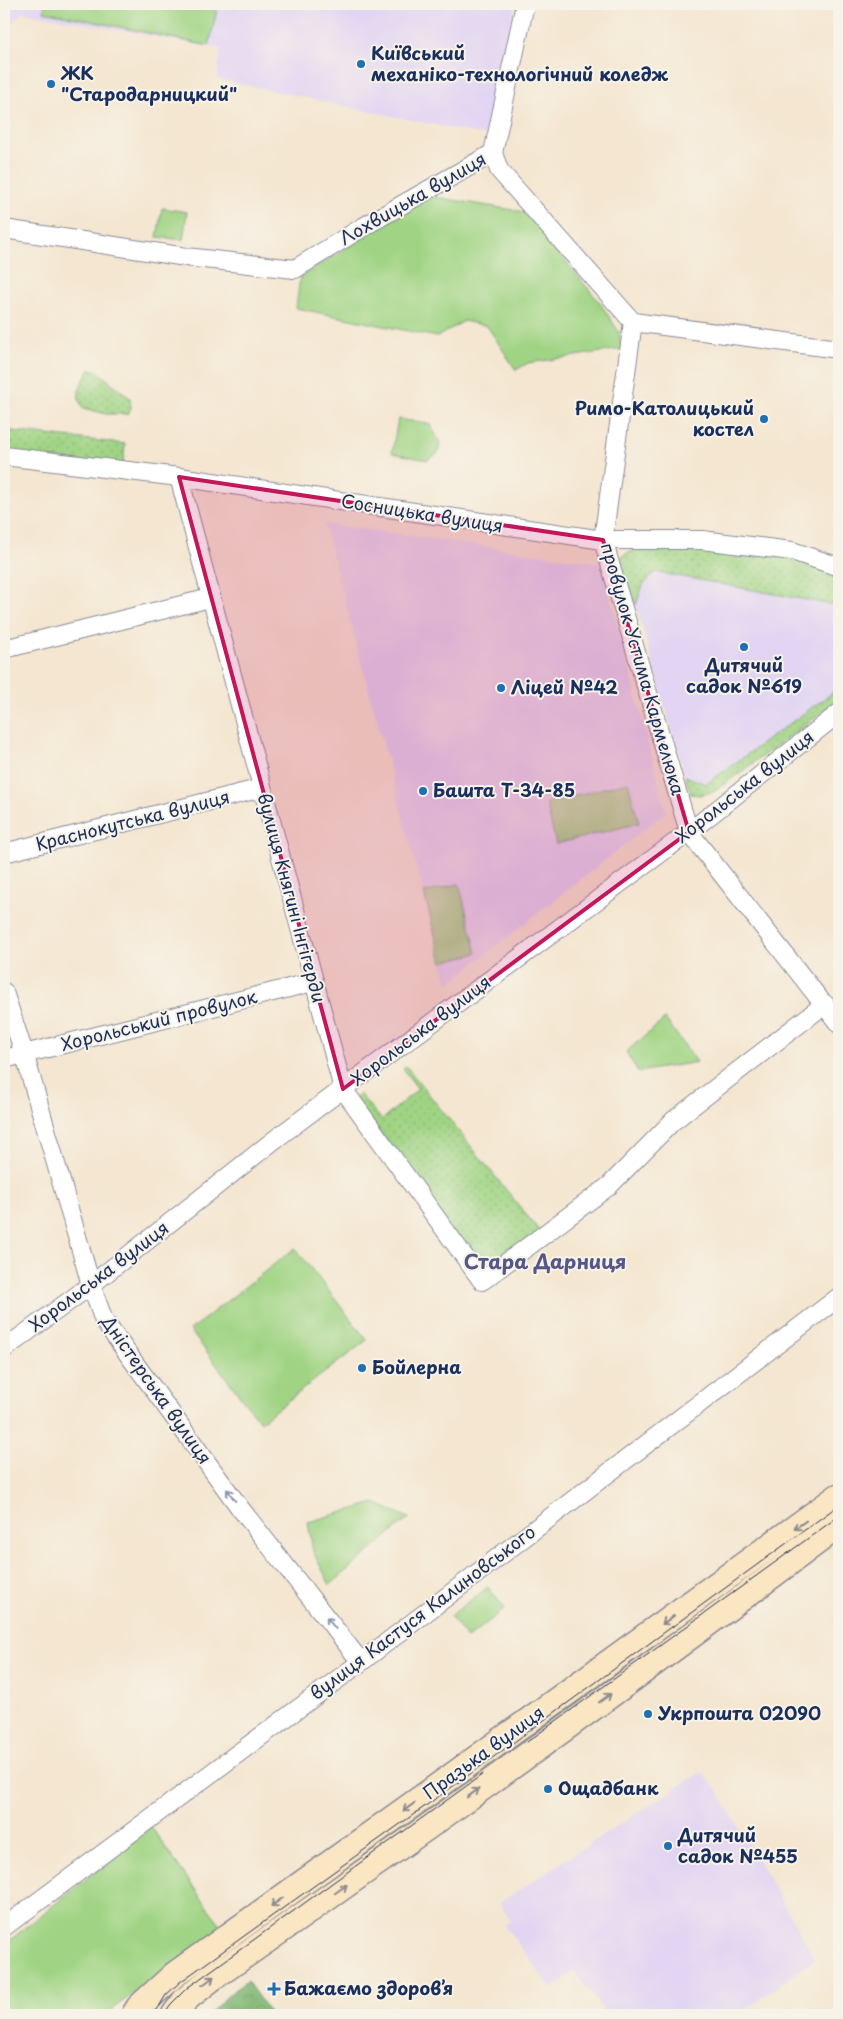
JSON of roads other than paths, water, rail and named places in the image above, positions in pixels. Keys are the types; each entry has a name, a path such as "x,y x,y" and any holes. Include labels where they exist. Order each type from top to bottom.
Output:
{"street":[{"path":"493,153 525,4"},
{"name":"Лохвицька вулиця","path":"4,229 186,257 295,269 363,227 493,153 499,170 633,322"},
{"path":"633,322 839,349"},
{"name":"провулок Устима Кармелюка","path":"633,322 603,540 688,832 839,1024"},
{"name":"Сосницька вулиця","path":"4,456 179,477 603,540 711,541 792,551 839,567"},
{"name":"вулиця Княгині Інгігерди","path":"179,477 343,1090 482,1281 609,1186 673,1121 825,1004"},
{"path":"4,649 210,598"},
{"name":"Хорольська вулиця","path":"4,1349 91,1285 278,1137 688,832 839,713"},
{"name":"Краснокутська вулиця","path":"4,854 262,788"},
{"name":"Хорольський провулок","path":"4,1058 24,1053 29,1054 313,982"},
{"name":"Дністерська вулиця","path":"4,992 24,1053 91,1285 104,1321 240,1508 361,1662"},
{"name":"вулиця Кастуся Калиновського","path":"4,1927 361,1662 839,1296"},
{"name":"Празька вулиця","path":"134,2015 138,2007 174,1975 467,1766 839,1496"},
{"name":"Празька вулиця","path":"174,2015 186,1999 211,1979 381,1861 723,1613 839,1525"}],"tram line":[{"path":"154,2015 166,1995 180,1982 484,1764 839,1505"},
{"path":"527,1742 839,1516"},
{"path":"163,2015 187,1988 483,1774"}],"place":[{"name":"Київський механіко-технологічний коледж","path":"361,64"},
{"name":"ЖК \"Стародарницкий\"","path":"51,84"},
{"name":"Римо-Католицький костел","path":"764,419"},
{"name":"Дитячий садок №619","path":"744,647"},
{"name":"Ліцей №42","path":"501,688"},
{"name":"Башта Т-34-85","path":"423,791"},
{"name":"Бойлерна","path":"362,1368"},
{"name":"Укрпошта 02090","path":"648,1714"},
{"name":"Ощадбанк","path":"548,1789"},
{"name":"Дитячий садок №455","path":"668,1846"},
{"name":"Бажаємо здоровʼя","path":"274,1989"}],"district":[{"name":"Стара Дарниця","path":"545,1262"}]}
